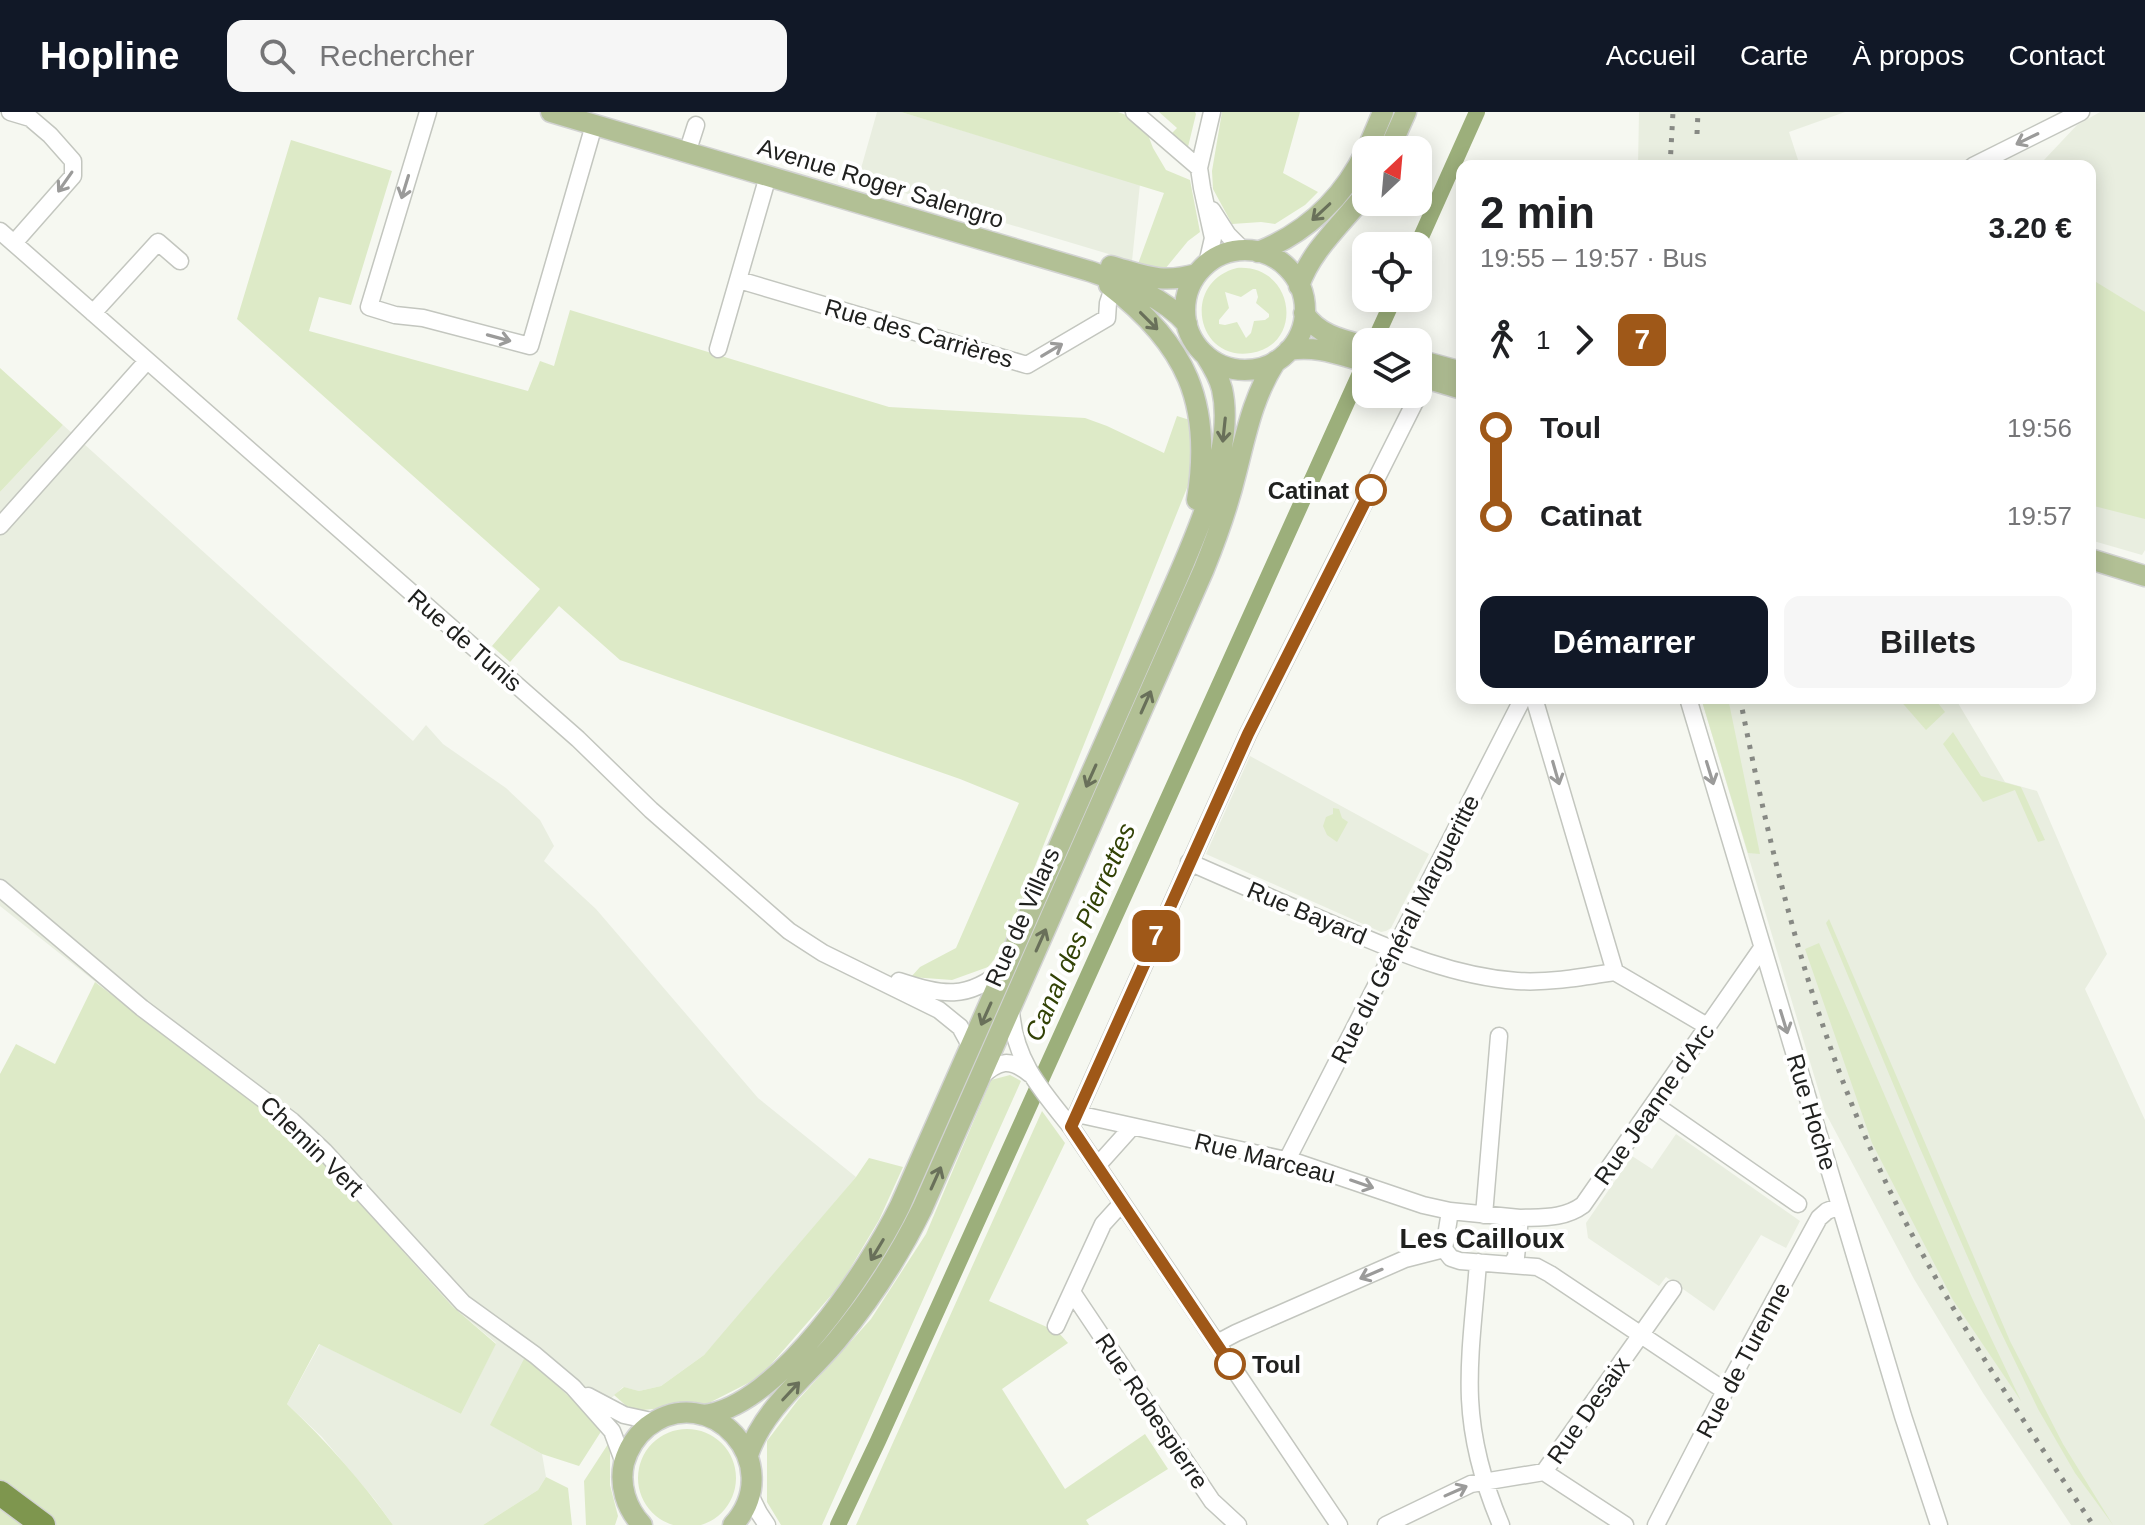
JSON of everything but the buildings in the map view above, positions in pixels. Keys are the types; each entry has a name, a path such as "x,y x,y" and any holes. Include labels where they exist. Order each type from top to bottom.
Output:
{"highway":[{"path":"0,1493 43,1525"}],"main road":[{"name":"Avenue Roger Salengro","path":"551,112 594,118 691,140 1147,277 1170,280 1202,269"},
{"path":"1373,136 1383,112"},
{"path":"1395,136 1406,112"},
{"name":"Avenue Roger Salengro","path":"691,140 768,176 1089,271 1160,301 1187,324"},
{"path":"1349,347 1312,348 1282,356 1258,369 1223,366 1206,356 1194,342 1187,324 1186,298 1202,269 1224,254 1251,251 1287,238 1320,215 1352,176"},
{"path":"1299,286 1311,261 1352,210"},
{"path":"1251,251 1283,264 1299,286 1304,302 1301,332 1282,356"},
{"path":"1089,271 1156,327 1185,371 1198,409 1202,438 1201,468 1183,566"},
{"path":"1304,313 1319,329 1349,347"},
{"name":"Rue de Villars","path":"656,1422 677,1414 717,1413 736,1404 774,1377 812,1338 854,1286 895,1217 1183,566 1205,508 1224,435 1225,411 1218,375 1206,356"},
{"name":"Rue de Villars","path":"748,1455 766,1419 866,1304 893,1263 922,1209 1204,569 1227,507 1254,406 1266,377 1282,356"},
{"path":"1432,370 1456,372"},
{"path":"1432,374 1456,386"},
{"path":"2096,561 2145,576"},
{"path":"2096,574 2145,588"},
{"path":"703,1415 729,1429 748,1455 753,1477 750,1495 745,1510 733,1525"},
{"path":"635,1521 623,1491 624,1463 634,1441 656,1422"}],"street":[{"path":"0,114 8,112 30,118 73,161 73,176 14,243"},
{"path":"428,112 369,307 530,346 594,118"},
{"path":"1134,112 1199,168"},
{"path":"1202,269 1213,238 1199,168 1212,112"},
{"path":"1985,160 2081,112"},
{"path":"718,349 768,176"},
{"path":"1203,195 1228,235 1251,251"},
{"name":"Rue de Tunis","path":"0,231 578,739 651,810 776,920 801,940 946,1015 960,1027 971,1047"},
{"path":"93,313 158,242 180,261"},
{"name":"Rue des Carrières","path":"739,280 1027,365 1107,318 1113,288"},
{"path":"0,526 147,361"},
{"path":"1074,1121 1248,734 1406,408"},
{"name":"Rue du Général Margueritte","path":"1287,1160 1520,704"},
{"path":"1536,704 1615,972 1707,1026"},
{"name":"Rue Hoche","path":"1690,704 1903,1416 1939,1525"},
{"name":"Rue Bayard","path":"1189,862 1394,950 1448,969 1518,981 1558,980 1615,972"},
{"name":"Chemin Vert","path":"0,888 142,1008 292,1121 324,1151 463,1303 573,1387"},
{"name":"Rue Jeanne d'Arc","path":"1484,1215 1520,1218 1560,1216 1583,1205 1762,948"},
{"name":"Rue de Tunis","path":"841,961 921,988 955,992 986,984 1006,967"},
{"path":"1010,1008 1017,1048 1030,1074 1057,1109 1074,1121 1097,1166 1339,1525"},
{"path":"1484,1215 1499,1036"},
{"path":"980,1078 995,1066 1011,1063 1030,1074"},
{"path":"1654,1104 1798,1204"},
{"name":"Rue Marceau","path":"1074,1121 1132,1127 1287,1160 1423,1205 1484,1215"},
{"path":"1097,1166 1132,1127"},
{"path":"1056,1326 1103,1224 1122,1203"},
{"name":"Rue de Turenne","path":"1656,1525 1819,1218 1840,1206"},
{"path":"1450,1211 1444,1249 1451,1258 1537,1267 1725,1391"},
{"path":"1511,1265 1516,1257 1520,1218"},
{"path":"1217,1343 1405,1259 1444,1249"},
{"path":"1478,1262 1470,1399 1475,1442 1501,1525"},
{"name":"Rue Desaix","path":"1386,1525 1459,1489 1485,1481 1544,1472 1673,1289"},
{"name":"Rue Robespierre","path":"1072,1292 1212,1501 1238,1525"},
{"path":"573,1387 624,1415 656,1422"},
{"path":"573,1387 608,1425 624,1463"},
{"path":"1544,1472 1625,1525"},
{"path":"750,1495 767,1525"}],"shaded area":[{"path":"877,112 901,112 1140,184 1132,261 858,179"},
{"path":"1639,112 1845,112 1789,132 1798,160 1638,160"},
{"path":"2100,112 2145,112 2145,550 2142,555 2096,542 2096,160 2044,160 2077,125"},
{"path":"63,425 413,741 426,725 443,744 506,788 540,820 554,846 544,861 596,909 758,1098 856,1177 770,1282 704,1355 661,1386 639,1391 623,1387 592,1417 526,1358 491,1425 542,1454 546,1477 538,1490 483,1525 393,1525 322,1437 287,1404 320,1344 461,1414 496,1343 452,1306 320,1159 279,1122 151,1026 0,906 0,492"},
{"path":"1703,704 1959,704 2005,782 2037,791 2107,954 2085,989 2145,1120 2145,1525 2071,1525 1983,1393 1914,1279 1825,1112"},
{"path":"1250,756 1429,854 1391,928 1381,932 1206,854"},
{"path":"1676,1134 1800,1221 1786,1248 1761,1235 1714,1311 1666,1277 1659,1286 1588,1238 1586,1223 1632,1156 1652,1169"}],"green space":[{"path":"901,112 1118,112 1137,119 1145,127 1166,170 1190,180 1200,232 1188,241 1165,269 1138,264 1164,193"},
{"path":"1159,112 1195,112 1187,151 1168,137 1177,128"},
{"path":"1222,112 1300,112 1283,173 1318,192 1305,205 1275,224 1232,224 1213,189 1212,171"},
{"path":"291,140 392,171 351,305 319,297 309,331 528,391 540,361 554,366 570,310 889,407 1085,418 1164,453 1177,416 1193,421 1189,483 1001,951 988,967 952,980 911,977 920,967 956,948 1019,803 960,779 620,660 559,606 510,662 492,646 540,589 237,319"},
{"path":"1237,268 1256,270 1271,278 1281,291 1286,306 1286,322 1280,336 1268,347 1251,353 1232,353 1218,345 1208,334 1202,319 1202,303 1208,288 1219,276","holes":["1256,289 1256,303 1269,317 1254,321 1246,338 1237,322 1219,324 1229,308 1225,292 1241,297"]},
{"path":"2096,282 2145,312 2145,519 2096,507"},
{"path":"0,368 63,425 0,492"},
{"path":"1703,704 1729,704 1760,854 1748,853"},
{"path":"1903,704 1939,704 1945,712 1926,730"},
{"path":"1953,732 1981,776 2021,787 2045,840 2038,842 2015,790 1983,802 1943,744"},
{"path":"1333,808 1339,809 1342,818 1348,822 1337,842 1327,835 1323,826 1326,817 1333,814"},
{"path":"1829,919 2010,1341 2063,1444 2113,1525 2075,1473 2038,1409 1997,1324 1826,923"},
{"path":"1819,943 1972,1298 2021,1401 1953,1300 1872,1143 1805,949"},
{"path":"95,982 279,1122 320,1159 452,1306 496,1344 461,1414 319,1344 287,1404 343,1462 393,1525 0,1525 0,1074 16,1044 55,1064"},
{"path":"1010,1075 1021,1081 822,1525 781,1525 767,1502 767,1441 798,1400 871,1319 926,1234 991,1080"},
{"path":"1042,1111 1065,1143 989,1301 1058,1332 1068,1343 1002,1389 1065,1489 1145,1434 1168,1469 1086,1520 1089,1525 856,1525"},
{"path":"869,1158 903,1167 879,1220 841,1284 760,1377 707,1404 632,1411 614,1395 624,1387 639,1391 661,1386 704,1355"},
{"path":"525,1357 592,1417 602,1430 579,1466 542,1454 490,1425"},
{"path":"677,1430 697,1430 714,1437 728,1451 735,1468 735,1488 728,1505 714,1519 697,1526 677,1526 660,1519 646,1505 639,1488 639,1468 646,1451 660,1437"},
{"path":"610,1441 610,1485 618,1516 615,1525 586,1525 584,1481"},
{"path":"546,1477 568,1488 572,1525 483,1525 538,1490"}],"waterway":[{"name":"Canal des Pierrettes","path":"1423,232 1477,112"},
{"name":"Canal des Pierrettes","path":"1380,328 1388,312"},
{"name":"Canal des Pierrettes","path":"838,1525 1352,391"}],"railway":[{"path":"1670,160 1673,112"},
{"path":"1697,134 1698,112"},
{"path":"1741,704 1796,940 1856,1115 1904,1218 1954,1309 2093,1525"}],"bus line":[{"name":"7","path":"1230,1364 1071,1127 1248,734 1371,490"}],"place":[{"name":"Catinat","path":"1371,490"},
{"name":"Toul","path":"1230,1364"}],"district":[{"name":"Les Cailloux","path":"1482,1238"}]}
